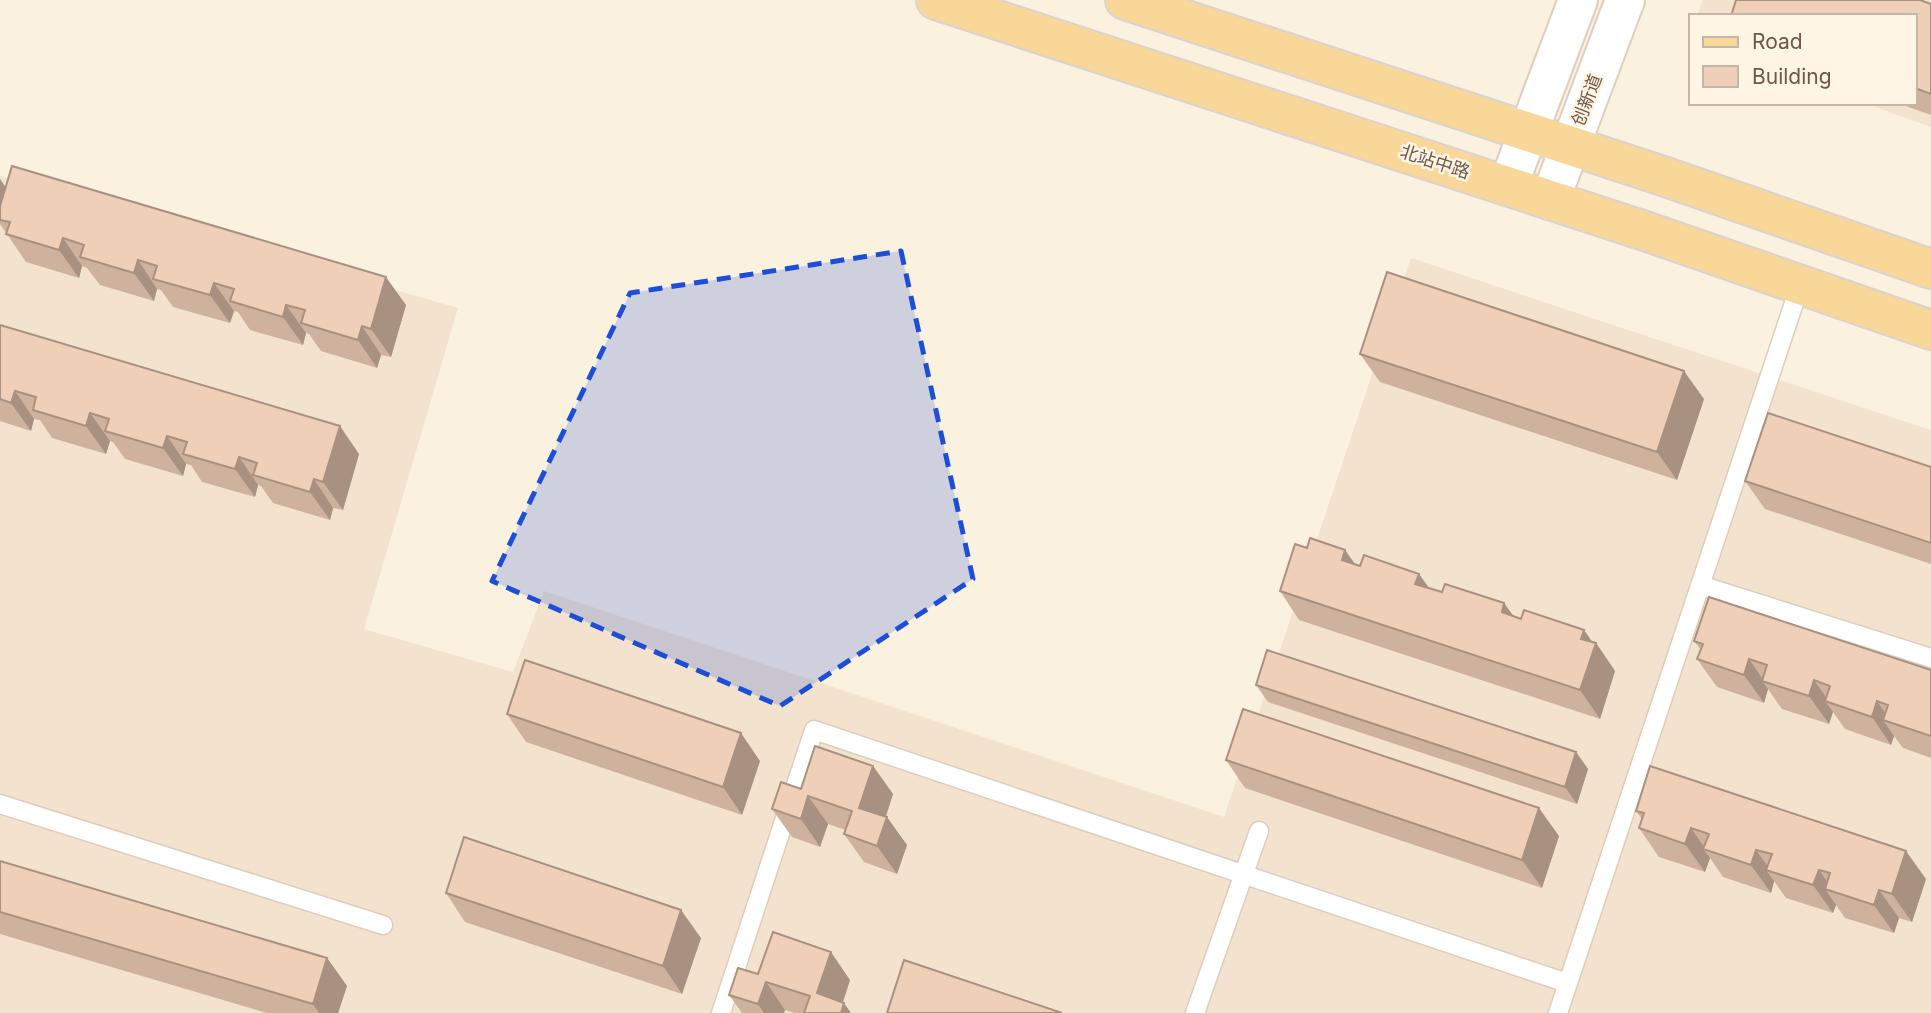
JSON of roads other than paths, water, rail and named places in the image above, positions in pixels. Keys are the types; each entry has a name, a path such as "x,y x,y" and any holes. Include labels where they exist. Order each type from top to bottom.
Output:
{"main road":[{"name":"北站中路","path":"936,0 1508,186 1931,330"},
{"path":"1125,0 1570,145 1931,269"}],"street":[{"path":"1508,186 1578,0"},
{"name":"创新道","path":"1550,200 1625,0"}],"lane":[{"path":"1558,1013 1800,285"},
{"path":"1700,585 1931,658"},
{"path":"721,1013 814,730 1567,983"},
{"path":"0,804 383,925"},
{"path":"1195,1013 1259,831"}]}
